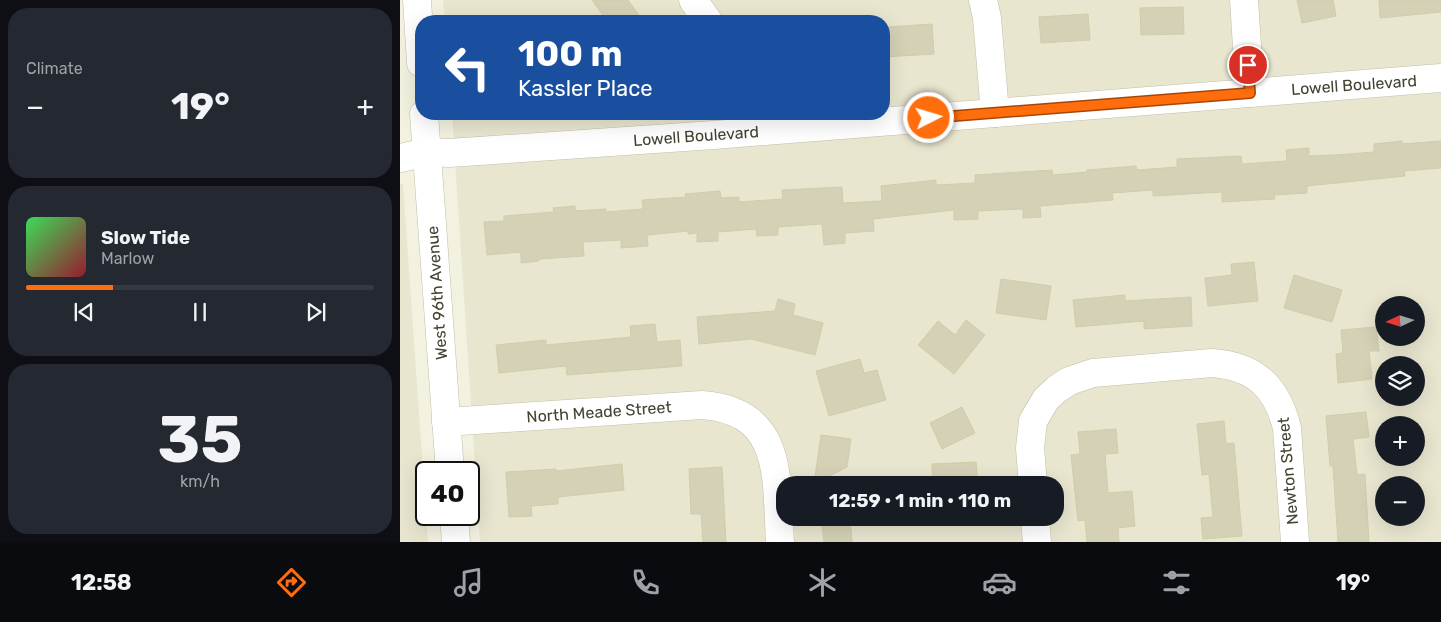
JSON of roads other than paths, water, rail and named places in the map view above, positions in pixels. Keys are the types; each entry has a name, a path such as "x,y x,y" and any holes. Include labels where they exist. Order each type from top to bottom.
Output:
{"street":[{"path":"418,0 419,15"},
{"path":"693,0 704,15"},
{"path":"983,0 987,18 995,113"},
{"path":"1244,0 1250,93"},
{"name":"Lowell Boulevard","path":"890,117 995,113 1441,78"},
{"name":"West 96th Avenue","path":"424,120 449,461"},
{"name":"Lowell Boulevard","path":"400,158 427,152 449,153 738,124 831,120"},
{"name":"Newton Street","path":"1033,476 1031,434 1033,421 1046,399 1069,381 1080,376 1103,372 1212,363 1240,367 1259,378 1279,401 1287,428 1295,542"},
{"name":"North Meade Street","path":"446,422 702,404 736,412 749,420 764,437 775,464 780,542"},
{"path":"455,526 456,542"},
{"path":"1036,526 1037,542"}]}
